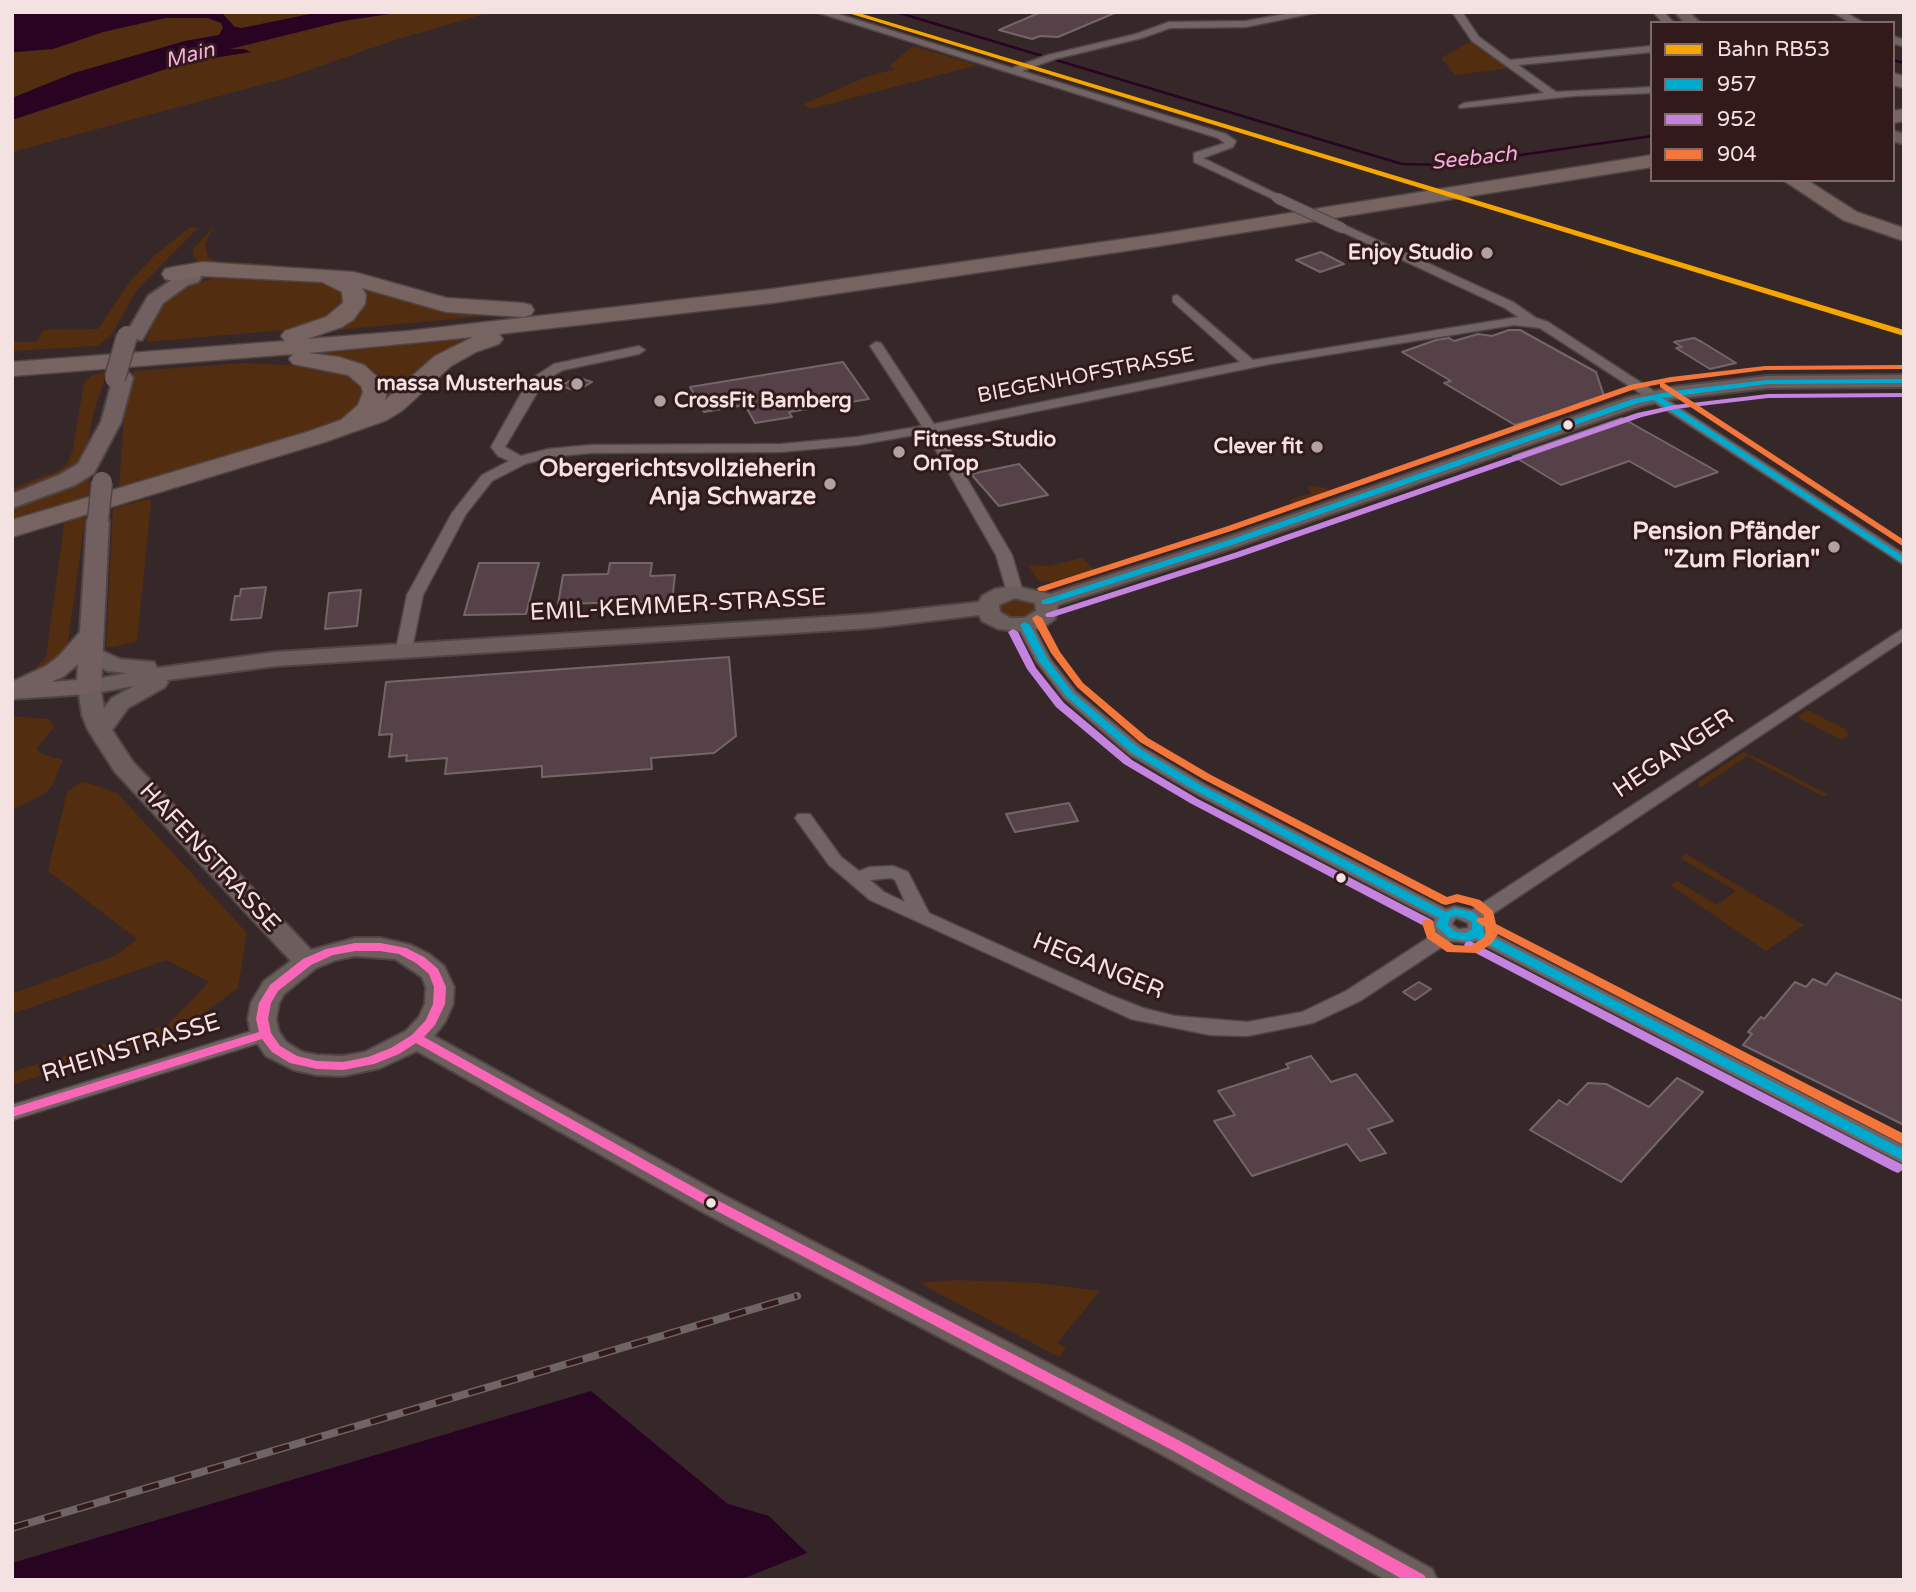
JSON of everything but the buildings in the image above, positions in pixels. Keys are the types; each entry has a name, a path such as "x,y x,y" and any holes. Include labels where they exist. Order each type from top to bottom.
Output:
{"highway":[{"path":"12,369 408,338 960,262 1650,159"},
{"path":"1812,188 1850,216 1904,235"},
{"path":"182,276 240,271 325,276 354,279 423,300 470,308 612,311"},
{"path":"267,342 319,329 349,312 354,304 354,291 347,285 325,276"},
{"path":"12,361 267,342 612,311"},
{"path":"12,529 345,427 378,415 394,405 443,361 468,347 500,336 612,311"},
{"path":"195,356 309,359 356,370 366,376 375,393 368,409 345,427"}],"main road":[{"path":"12,691 89,687 98,520 119,378 131,336 155,300 182,276"},
{"path":"12,502 77,474 95,454 111,422"},
{"path":"12,691 55,671 90,644"}],"street":[{"path":"821,12 1215,133 1231,141 1226,147 1198,155 1198,160 1509,305 1532,321 1544,325 1904,561"},
{"path":"1013,71 1047,59 1179,24 1246,24 1314,12"},
{"path":"1457,12 1472,36 1553,95"},
{"path":"1837,12 1855,21"},
{"path":"1508,63 1650,49"},
{"path":"1464,106 1553,95 1650,90"},
{"name":"BIEGENHOFSTRASSE","path":"1177,299 1250,364"},
{"name":"BIEGENHOFSTRASSE","path":"404,649 415,595 459,513 487,478 520,461 548,453 591,449 805,446 858,441 930,429 1250,364 1441,332 1514,321 1532,321"},
{"path":"876,346 930,429 998,543 1015,592"},
{"path":"520,461 503,453 498,447 539,378 559,368 639,350"},
{"path":"1046,602 1047,614 1036,622 1025,625 996,620 987,608 995,597 1015,592 1033,594 1046,602 1132,576 1574,421 1655,397 1767,382 1904,381"},
{"name":"EMIL-KEMMER-STRASSE","path":"191,668 404,649 871,621 987,608"},
{"path":"1025,625 1044,661 1070,695 1136,751 1199,789 1447,924 1455,912 1904,1156"},
{"name":"HEGANGER","path":"1475,925 1840,673 1904,633"},
{"path":"90,644 116,666 191,668"},
{"path":"107,741 94,715 89,687 191,668"},
{"path":"107,741 120,703 140,689 191,668"},
{"name":"HAFENSTRASSE","path":"107,741 124,767 307,962"},
{"name":"HEGANGER","path":"804,818 835,861 877,896 1138,1014 1210,1028 1272,1026 1328,1010 1384,977 1447,924"},
{"path":"855,880 870,873 893,872 902,876 922,917"},
{"path":"367,947 402,951 421,960 433,972 440,987 439,1004 431,1022 416,1038 395,1051 370,1061 343,1066 317,1065 294,1059 276,1049 265,1034 262,1019 265,1003 274,988 307,962 330,952 367,947"},
{"name":"RHEINSTRASSE","path":"12,1113 265,1034"},
{"path":"416,1038 699,1195 1177,1446 1378,1568 1419,1580"}],"shaded area":[{"path":"221,12 320,12 242,28 235,27"},
{"path":"402,12 491,12 395,40 286,78 12,152 12,120 211,54 343,21"},
{"path":"167,18 208,18 221,23 223,28 219,35 185,41 74,73 12,98 12,52 53,49 103,32"},
{"path":"1472,41 1511,68 1455,75 1441,58"},
{"path":"913,46 978,65 810,109 804,104 866,77 895,69 889,66"},
{"path":"214,226 205,244 208,257 215,261 273,264 260,267 197,262 194,248"},
{"path":"190,227 198,228 137,290 112,334 97,346 12,351 12,342 36,342 44,330 98,329 130,281 155,255"},
{"path":"266,276 318,279 343,290 343,305 334,313 297,329 146,342 158,311 170,297 183,288 214,278"},
{"path":"355,286 514,313 318,332 328,328"},
{"path":"481,337 378,408 385,389 379,376 366,366 307,353"},
{"path":"245,363 323,367 350,377 360,387 362,400 351,414 332,425 119,487 124,419 134,371"},
{"path":"107,371 93,415 86,451 79,462 55,480 12,496 12,488 67,465 73,449 84,383 92,375"},
{"path":"90,478 88,498 12,522 12,507"},
{"path":"1307,488 1327,488 1336,494 1299,508 1289,500 1312,493"},
{"path":"149,499 151,502 137,642 106,648 113,508"},
{"path":"86,512 68,642 63,653 37,675 32,672 46,657 65,518"},
{"path":"1082,558 1097,572 1057,583 1038,580 1028,565 1047,566"},
{"path":"1013,597 1034,602 1036,612 1022,619 1009,618 999,613 999,603"},
{"path":"1807,710 1845,729 1848,735 1842,740 1797,717"},
{"path":"12,716 48,719 54,727 37,748 39,753 63,760 52,786 44,794 12,810"},
{"path":"1743,752 1827,794 1824,797 1747,756 1700,788 1698,786 1699,782"},
{"path":"82,781 117,793 247,933 238,988 181,1030 12,1085 12,1072 167,1025 209,982 166,960 12,1014 12,994 117,955 137,939 48,871 67,792"},
{"path":"1686,854 1804,925 1766,951 1670,885 1677,881 1717,905 1736,891 1680,858"},
{"path":"955,1280 1039,1283 1100,1291 1057,1343 1066,1348 1059,1357 919,1283"}],"water":[{"name":"Main","path":"12,12 221,12 235,27 242,28 320,12 402,12 343,21 230,49 251,52 214,58 206,57 208,55 12,120 12,98 74,73 185,41 219,35 223,28 221,23 208,18 165,18 103,32 53,49 12,52"},
{"path":"591,1391 728,1504 769,1516 807,1553 740,1580 12,1580 12,1563"}],"waterway":[{"name":"Seebach","path":"896,12 1402,164 1451,165 1650,136"},
{"path":"1895,61 1904,63"}],"railway":[{"path":"12,1528 797,1296"}],"rail line":[{"name":"RB53","path":"848,12 1904,333"}],"transit line":[{"name":"904","path":"1042,589 1228,529 1633,387 1671,379 1765,368 1904,367"},
{"name":"957","path":"1046,602 1232,542 1636,401 1673,393 1767,382 1904,381"},
{"name":"904","path":"1663,385 1904,544"},
{"name":"952","path":"1050,615 1237,555 1640,415 1675,407 1768,396 1904,395"},
{"name":"957","path":"1655,397 1904,561"},
{"name":"904","path":"1037,618 1056,653 1080,685 1144,740 1207,777 1446,901 1457,898 1476,903 1489,914 1492,934 1487,941 1473,950 1451,949 1431,935 1428,923"},
{"name":"957","path":"1025,625 1044,661 1070,695 1136,751 1200,789 1445,916"},
{"name":"952","path":"1013,632 1032,669 1060,705 1128,762 1194,801 1428,923"},
{"name":"957","path":"1455,912 1469,915 1477,921 1478,931 1468,937 1453,935 1442,926 1445,916 1455,912"},
{"name":"904","path":"1482,921 1904,1140"},
{"name":"957","path":"1476,933 1904,1156"},
{"name":"952","path":"1470,945 1898,1168"},
{"path":"355,947 380,947 402,951 420,960 434,972 440,987 439,1004 431,1022 416,1038 395,1051 370,1061 343,1066 317,1065 294,1060 276,1049 265,1034 262,1019 265,1003 274,988 307,962 330,952 355,947"},
{"path":"12,1113 265,1034"},
{"path":"416,1038 710,1202 1177,1446 1419,1580"}],"place":[{"name":"Enjoy Studio","path":"1487,253"},
{"name":"massa Musterhaus","path":"577,384"},
{"name":"CrossFit Bamberg","path":"660,401"},
{"name":"Clever fit","path":"1317,447"},
{"name":"Fitness-Studio OnTop","path":"899,452"},
{"name":"Obergerichtsvollzieherin Anja Schwarze","path":"830,484"},
{"name":"Pension Pfänder \"Zum Florian\"","path":"1834,547"}]}
